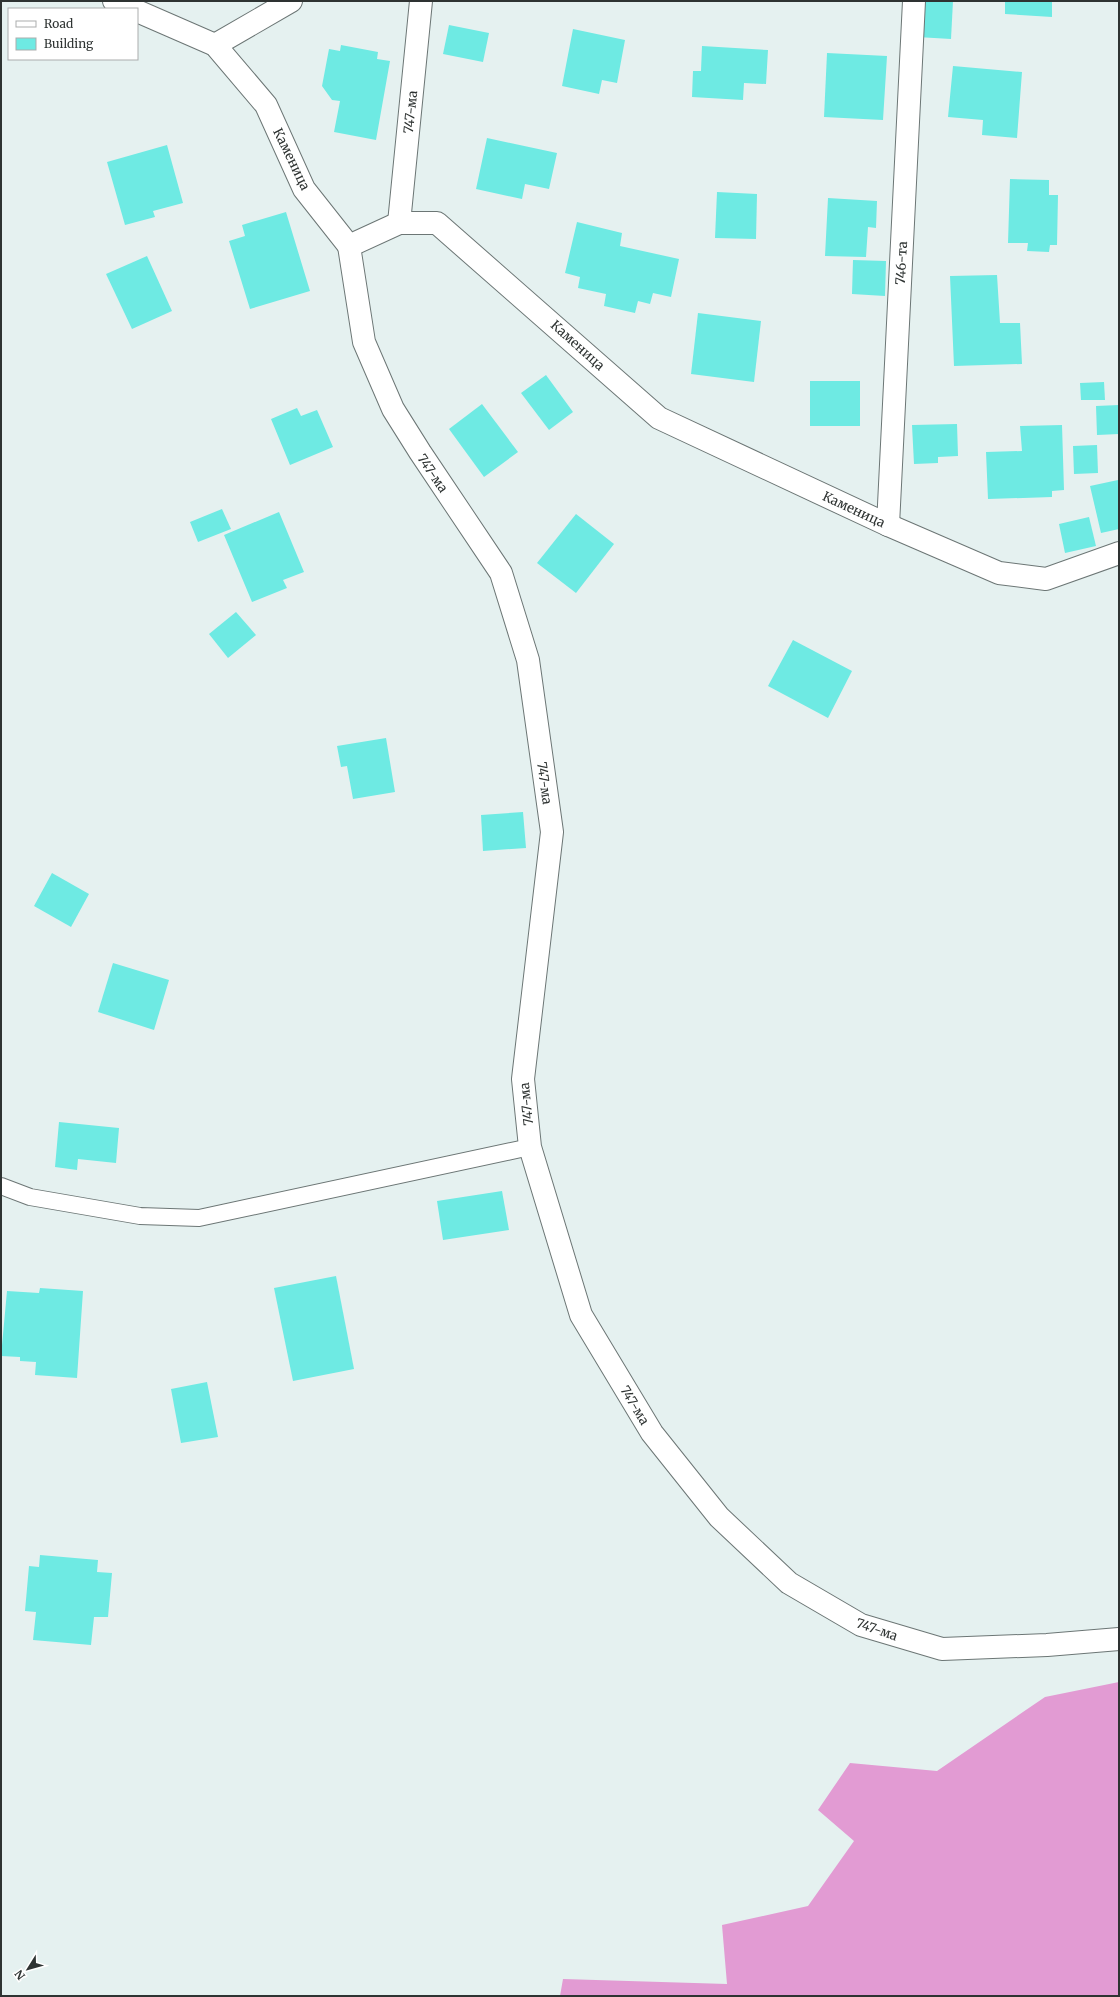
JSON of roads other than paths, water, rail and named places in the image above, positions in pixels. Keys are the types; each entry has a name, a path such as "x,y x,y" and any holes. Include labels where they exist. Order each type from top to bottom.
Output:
{"street":[{"path":"114,1 131,8"},
{"path":"215,45 291,1"},
{"name":"747-ма","path":"399,223 421,1"},
{"name":"746-та","path":"888,525 914,1"},
{"name":"Каменица","path":"138,11 215,45 266,105 304,189 349,246 399,223 437,223 659,418 888,525 999,573 1046,579 1119,553"},
{"name":"747-ма","path":"349,246 364,342 393,409 501,573 528,660 552,832 523,1079 530,1147 581,1315 652,1433 719,1517 788,1582 861,1625 942,1650 1047,1645 1119,1639"}],"lane":[{"path":"1,1186 30,1197 140,1216 199,1218 530,1147"}]}
